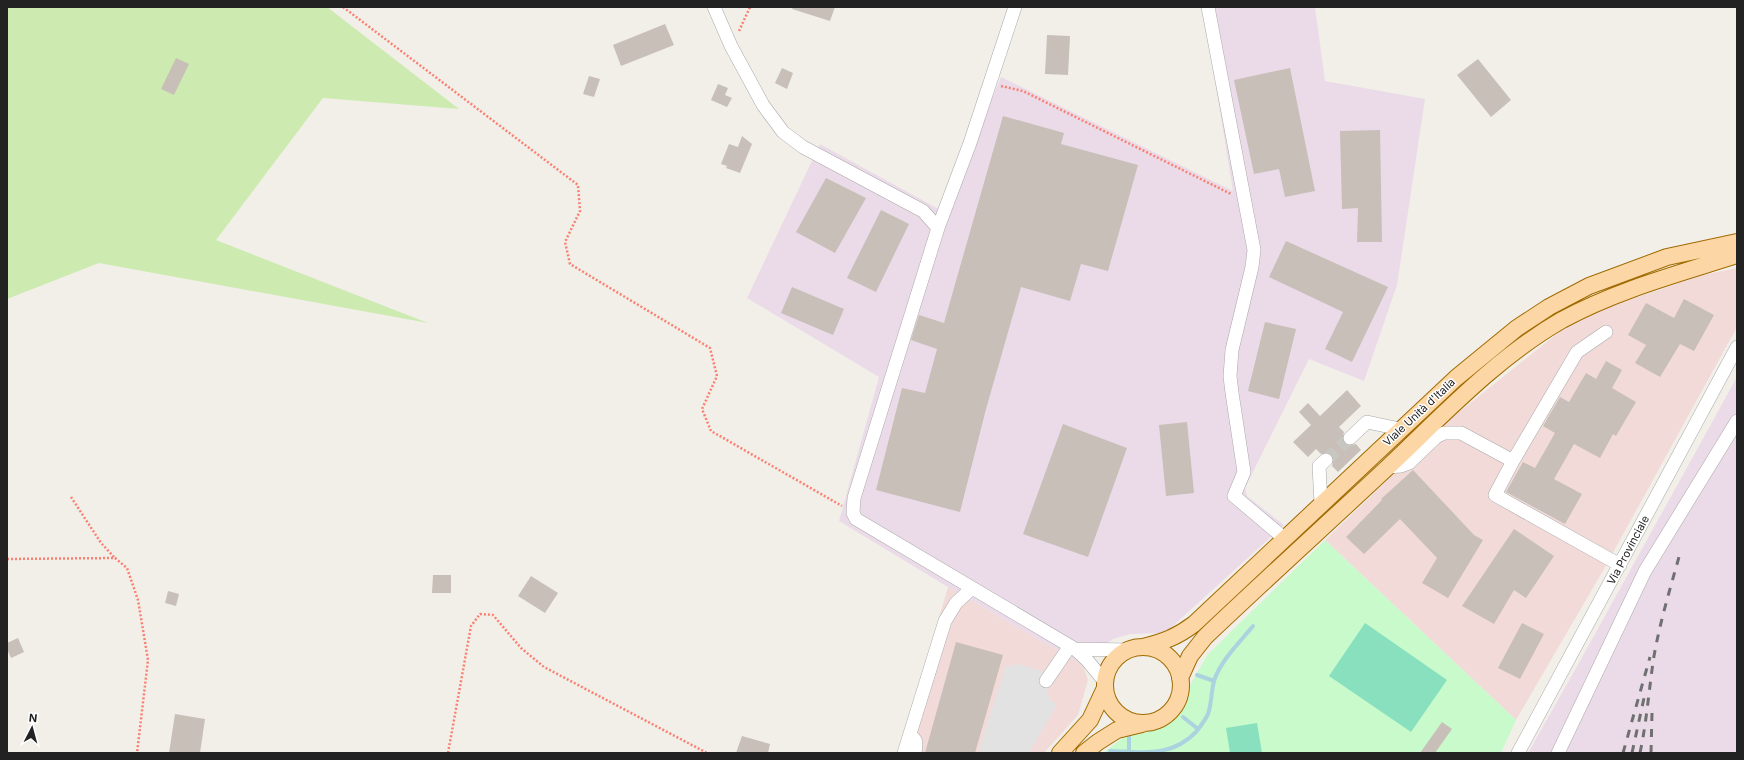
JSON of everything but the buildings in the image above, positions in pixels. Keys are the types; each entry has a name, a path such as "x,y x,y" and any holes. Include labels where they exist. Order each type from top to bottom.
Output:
{"main road":[{"name":"Viale Unità d'Italia","path":"1060,753 1090,720 1105,685 1107,672 1112,663 1120,655 1136,649 1165,642 1184,631 1400,429 1483,354 1517,328 1555,303 1589,286 1667,257 1737,242"},
{"name":"Viale Unità d'Italia","path":"1084,753 1117,730 1159,720 1169,713 1177,703 1181,691 1180,678 1190,656 1205,637 1292,554 1487,374 1561,321 1640,286 1737,255"},
{"path":"1136,649 1156,649 1167,656 1176,666 1180,678"},
{"path":"1105,685 1108,700 1119,714 1124,718 1135,722 1147,723"}],"street":[{"path":"714,7 732,46 763,105 783,132 803,146 923,211 938,228"},
{"path":"1015,7 970,143 938,228 854,498 852,513 861,523 1072,648 1087,660 1105,685"},
{"path":"1208,7 1254,250 1252,267 1232,350 1230,376 1244,472 1234,496 1284,538"},
{"path":"1606,332 1577,352 1513,461 1495,495 1620,565"},
{"name":"Via Provinciale","path":"1518,753 1737,348"},
{"path":"1558,753 1645,571 1737,421"},
{"path":"1350,438 1367,422 1400,429"},
{"path":"1387,467 1401,466 1408,463 1436,437 1444,433 1461,433 1513,461"},
{"path":"1321,503 1319,466 1326,460"},
{"path":"904,753 944,621 956,603 971,589"},
{"path":"1072,648 1136,649"},
{"path":"1046,681 1072,648"},
{"path":"910,736 915,738 916,741 915,753"}],"path":[{"path":"343,7 578,185 580,211 565,242 570,264 710,348 717,376 702,409 711,431 852,513"},
{"path":"732,46 750,7"},
{"path":"990,84 1023,91 1244,201"},
{"path":"71,497 101,543 127,568 138,600 148,660 137,753"},
{"path":"7,559 115,558"},
{"path":"448,753 471,626 480,614 493,615 521,648 544,667 706,753"}],"shaded area":[{"path":"1203,7 1315,7 1325,81 1425,99 1397,285 1364,381 1309,359 1245,488 1247,496 1284,525 1165,633 1130,634 1113,639 1087,659 1083,665 948,587 839,521 879,377 747,298 820,144 944,212 1001,77 1233,191"},
{"path":"1737,268 1737,327 1604,569 1516,720 1325,540 1459,412 1568,325 1614,305 1703,275"},
{"path":"1737,377 1737,753 1528,753 1585,652"},
{"path":"948,587 1083,665 1088,680 1078,715 1044,753 899,753"},
{"path":"1015,663 1042,671 1050,700 1057,704 1029,753 978,753 1006,665 1014,667"}],"green space":[{"path":"7,7 327,7 459,109 323,98 216,240 428,323 99,263 7,299"},
{"path":"1325,540 1516,720 1501,753 1103,753 1129,733 1146,730 1162,724 1175,711 1208,654"},
{"path":"1365,623 1447,680 1411,732 1329,676"},
{"path":"1257,723 1262,753 1230,753 1226,728"}],"waterway":[{"path":"1110,751 1156,752 1166,750 1177,746 1196,732 1208,714 1214,682 1218,671 1232,650 1253,626"},
{"path":"1197,675 1214,681"},
{"path":"1183,717 1198,729"},
{"path":"1129,736 1129,752"}],"tunnel":[{"path":"1326,460 1350,438"}],"railway":[{"path":"1640,753 1656,643 1679,557"},
{"path":"1623,753 1650,657"},
{"path":"1632,753 1644,698"},
{"path":"1651,753 1652,713"}]}
